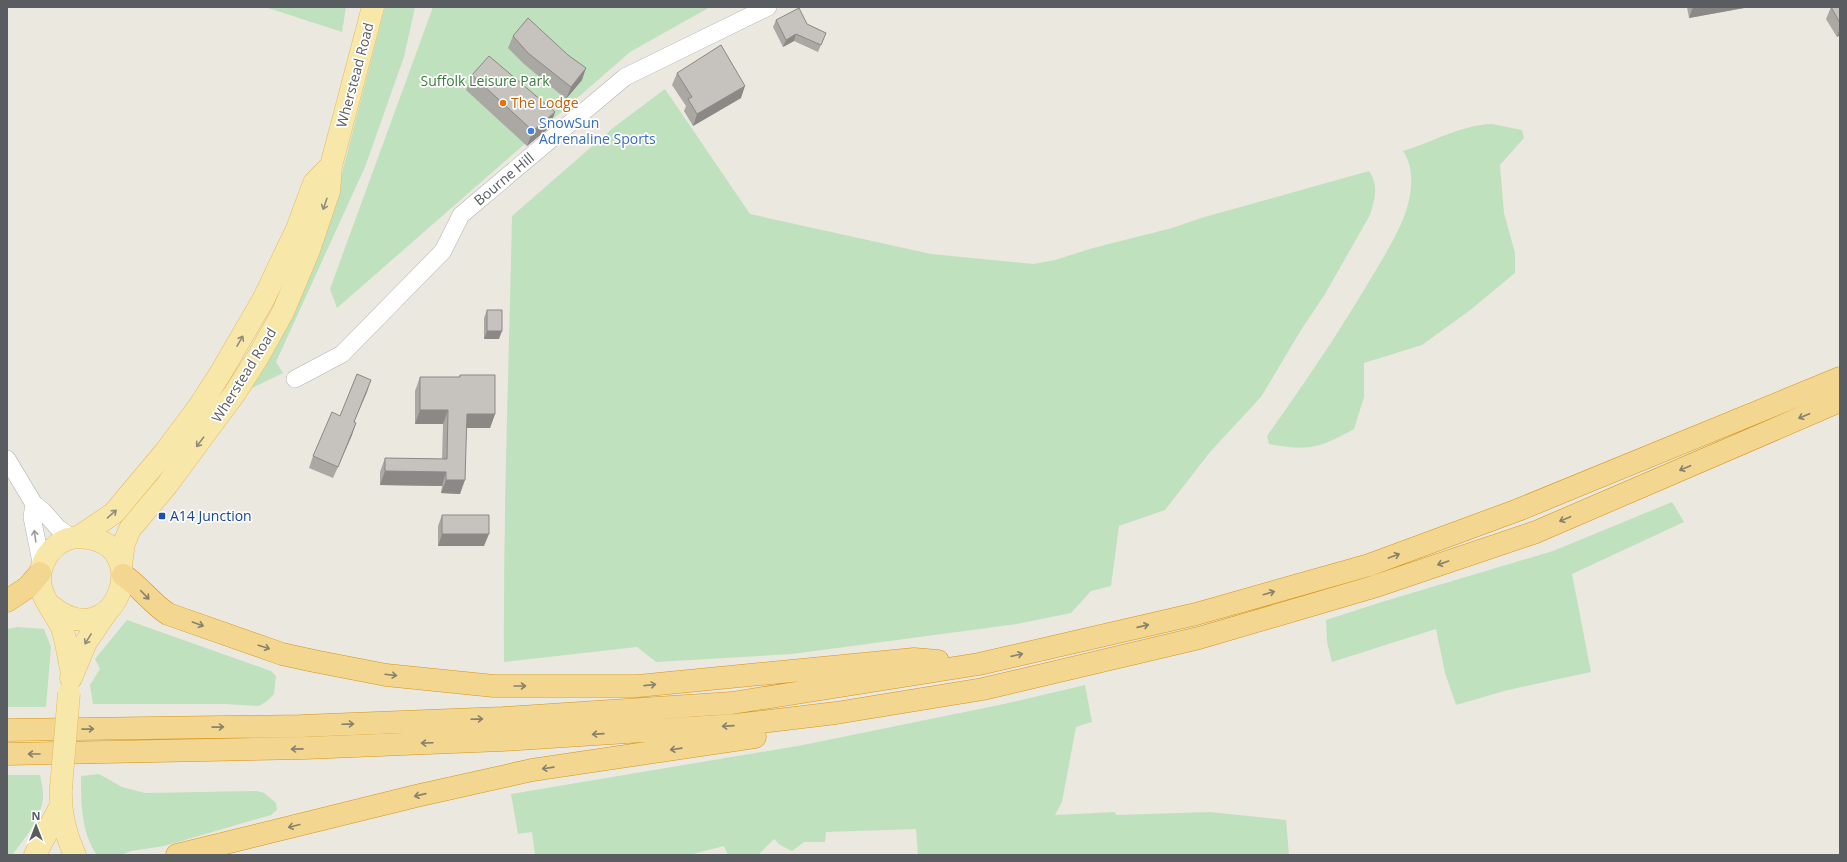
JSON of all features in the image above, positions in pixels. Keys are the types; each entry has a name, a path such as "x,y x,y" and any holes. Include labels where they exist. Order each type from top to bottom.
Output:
{"highway":[{"path":"7,730 301,726 503,718 732,703 979,664 1196,614 1369,565 1518,510 1840,378"},
{"path":"7,754 305,748 494,741 736,725 836,713 991,688 1199,638 1373,587 1536,532 1840,401"},
{"path":"7,601 28,587 41,570"},
{"path":"122,570 135,583 143,594 156,606 168,614 282,654 386,675 494,686 638,686 914,659 979,664"},
{"path":"177,855 416,796 532,770 792,732 836,713"}],"main road":[{"name":"Wherstead Road","path":"122,570 124,543 130,529 167,485 231,399 258,357 283,312 309,250 329,191 331,166 373,7"},
{"name":"Wherstead Road","path":"76,537 104,521 122,504 165,452 204,399 263,300 297,229 314,183 331,166"},
{"path":"71,682 86,642 119,596 122,570 107,545 94,538 76,537 58,544 49,552 41,570 40,585 44,596 51,606 61,627 71,682 61,798 70,845 75,855"},
{"path":"51,606 61,614 73,619 96,617 109,609"},
{"path":"34,855 61,798"},
{"path":"38,855 50,852 66,855"}],"street":[{"name":"Bourne Hill","path":"295,379 342,354 443,251 461,215 625,77 768,7"},
{"path":"7,458 34,504 43,511 58,528 76,537"},
{"path":"34,504 32,517 41,570"}],"green space":[{"path":"265,7 346,7 342,32"},
{"path":"385,7 415,7 404,57 365,167 276,362 283,373 250,389 321,234 341,177"},
{"name":"Suffolk Leisure Park","path":"433,7 710,7 630,52 337,308 330,289"},
{"path":"665,89 750,214 931,254 1034,264 1055,260 1093,248 1172,228 1201,218 1369,171 1374,182 1375,198 1370,215 1325,294 1301,330 1261,397 1210,452 1165,510 1119,526 1111,586 1091,591 1071,613 1017,624 792,654 656,662 637,647 504,662 505,494 512,216 613,128"},
{"path":"1492,124 1522,130 1524,138 1500,165 1504,213 1515,253 1515,273 1469,311 1422,345 1364,363 1364,397 1354,429 1331,441 1313,447 1304,448 1269,444 1267,436 1341,327 1384,257 1401,224 1408,206 1411,187 1410,168 1403,151 1469,127"},
{"path":"1672,502 1684,522 1572,574 1591,672 1508,690 1456,705 1445,673 1436,629 1332,662 1327,642 1326,620 1553,551"},
{"path":"127,620 271,671 276,676 274,694 259,706 224,704 93,704 90,685 100,669 95,659"},
{"path":"18,627 44,629 51,647 46,707 7,707 7,629"},
{"path":"1085,685 1092,722 1076,727 1062,802 1055,815 1115,812 1116,815 1210,812 1286,820 1289,855 918,855 916,829 826,832 825,842 804,842 792,851 780,845 774,839 758,855 728,855 724,846 689,855 535,855 532,832 518,834 511,794 803,745 1004,704"},
{"path":"99,774 122,787 145,793 257,791 264,793 276,803 277,810 271,815 164,846 131,851 121,855 97,855 85,827 81,796 81,776"},
{"path":"7,775 40,775 43,792 42,802 37,818 28,834 12,855 7,855"}],"building":[{"path":"1831,7 1840,7 1840,23"},
{"path":"799,8 807,24 826,33 821,45 796,34 786,40 776,20"},
{"path":"528,18 568,55 586,68 571,87 528,53 513,36"},
{"path":"721,45 745,86 697,114 688,99 692,97 677,73"},
{"path":"489,56 555,112 533,131 472,75"},
{"path":"487,310 502,310 502,331 487,331"},
{"path":"357,374 371,380 354,422 356,423 338,467 313,456 332,412 340,416"},
{"path":"460,375 495,375 495,414 467,414 465,480 446,480 446,472 385,471 385,458 447,459 448,410 420,410 420,377 460,377"},
{"path":"442,515 489,515 489,534 442,534"}],"place":[{"name":"The Lodge","path":"503,103"},
{"name":"SnowSun Adrenaline Sports","path":"531,131"},
{"name":"A14 Junction","path":"162,516"}]}
